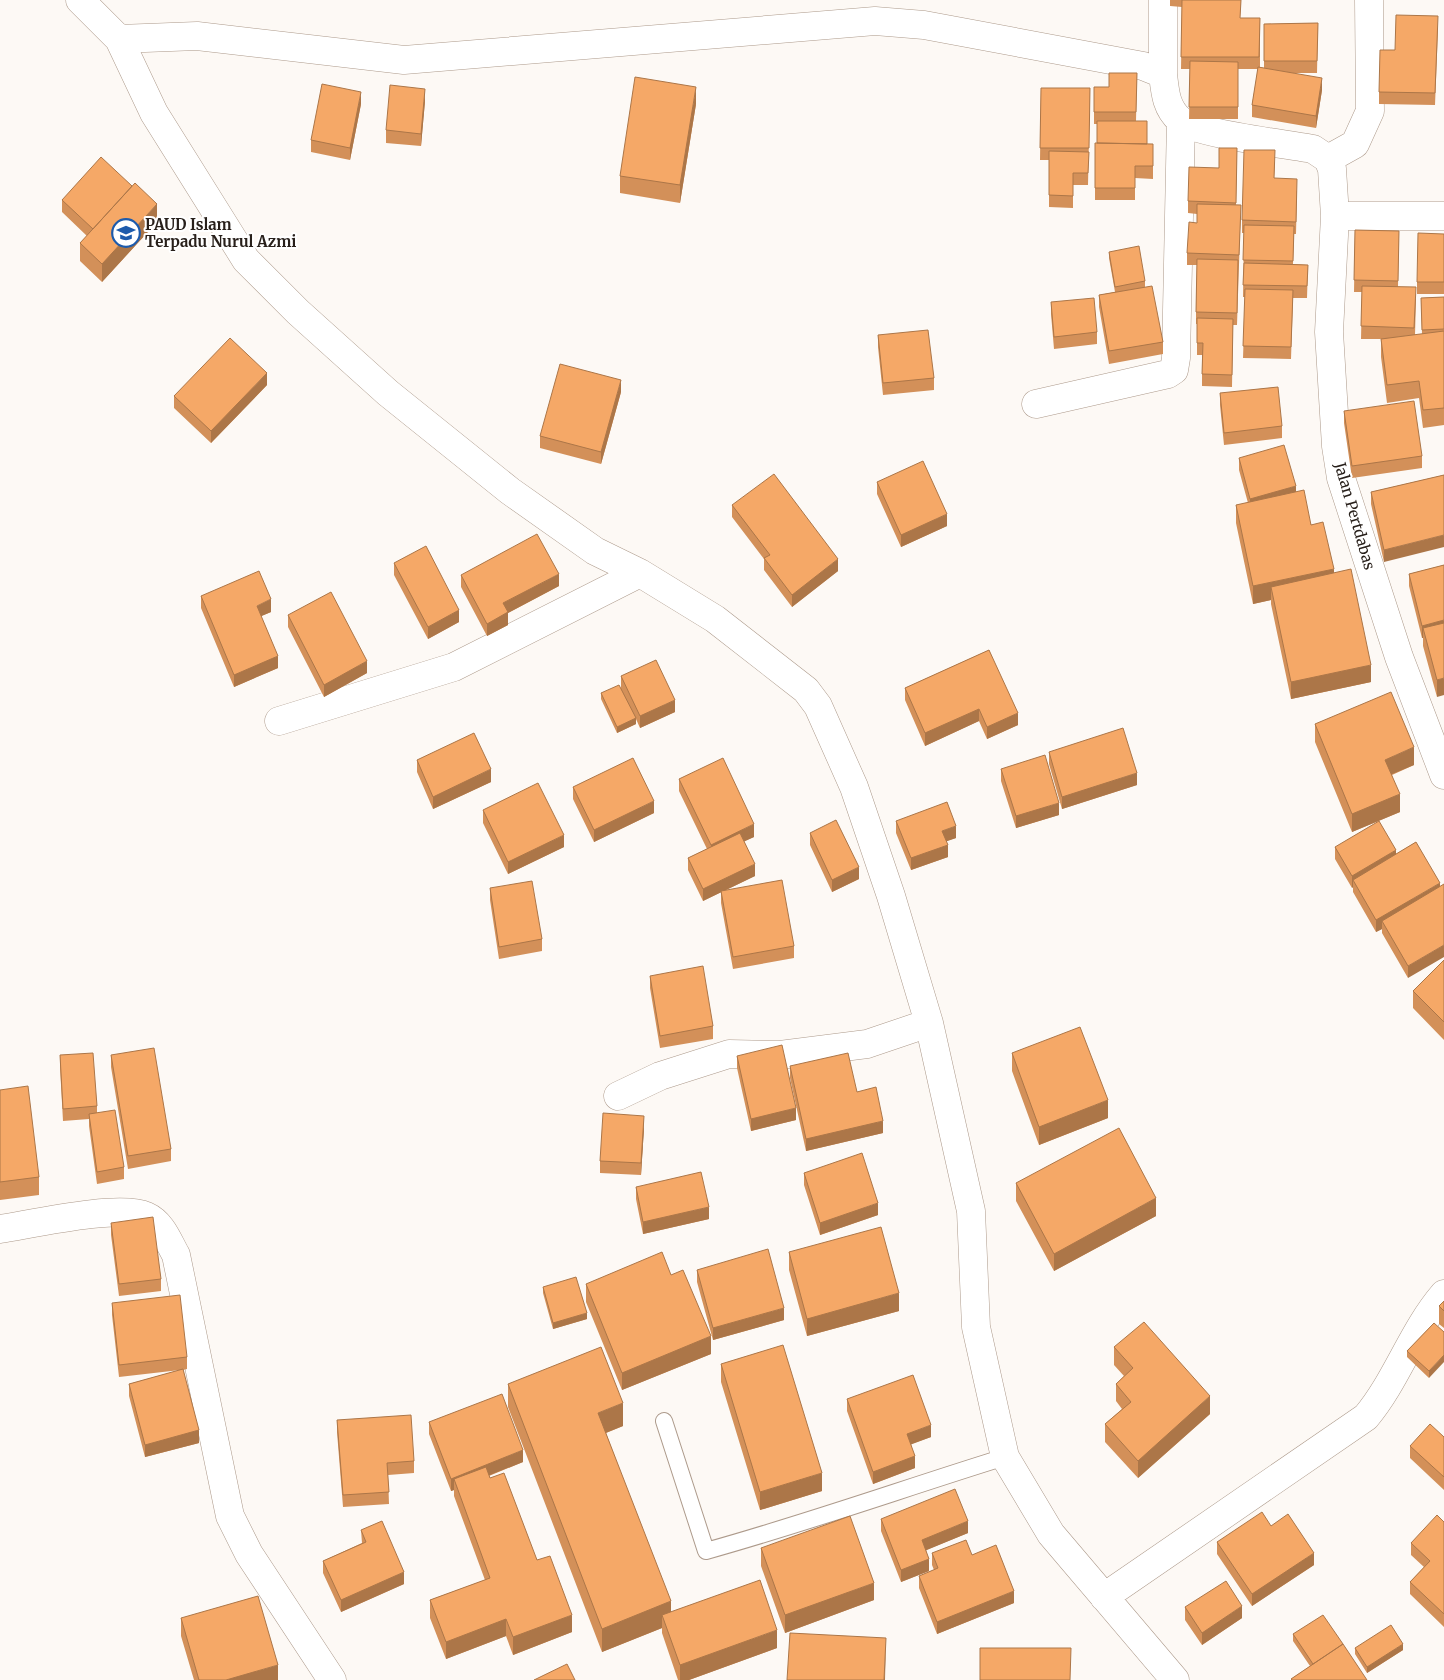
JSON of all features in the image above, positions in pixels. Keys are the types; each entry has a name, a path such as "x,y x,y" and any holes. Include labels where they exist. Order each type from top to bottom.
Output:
{"street":[{"path":"80,0 119,39 154,113 246,260 298,312 388,393 510,492 595,551 640,574 715,619 806,690 818,706 854,787 929,1023 971,1211 976,1327 1005,1457 1051,1534 1175,1680"},
{"path":"1162,0 1163,74 1166,102 1181,121 1202,130 1313,149 1328,158 1355,144 1370,111 1369,0"},
{"path":"119,39 196,36 404,60 875,21 924,25 1144,66 1163,74"},
{"path":"1036,404 1168,374 1174,370 1176,358 1181,121"},
{"name":"Jalan Pertdabas","path":"1328,158 1332,169 1336,216 1329,332 1336,446 1341,478 1399,657 1444,774"},
{"path":"1336,216 1444,216"},
{"path":"279,721 454,667 640,574"},
{"path":"618,1096 660,1076 729,1054 780,1055 867,1044 929,1023"},
{"path":"0,1229 114,1212 145,1216 160,1226 176,1255 230,1516 249,1554 332,1680"},
{"path":"1104,1598 1366,1418 1377,1404 1427,1313 1444,1294"}],"lane":[{"path":"664,1421 706,1551 772,1532 1005,1457"}],"building":[{"path":"1182,0 1241,0 1240,18 1260,18 1259,57 1181,57"},
{"path":"1396,15 1438,16 1435,93 1379,92 1380,50 1395,50"},
{"path":"1318,23 1317,61 1264,61 1264,24"},
{"path":"1190,61 1238,62 1238,107 1189,107"},
{"path":"1258,67 1322,78 1316,116 1252,105"},
{"path":"1109,73 1137,73 1136,112 1094,112 1094,87 1109,87"},
{"path":"635,77 696,87 680,185 620,176"},
{"path":"322,84 361,92 350,148 311,140"},
{"path":"390,85 425,89 421,134 386,130"},
{"path":"1041,88 1090,88 1089,148 1040,148"},
{"path":"1097,121 1147,121 1147,144 1097,143"},
{"path":"1095,143 1153,144 1153,166 1135,166 1135,188 1095,188"},
{"path":"1219,148 1237,148 1236,203 1188,201 1189,167 1219,168"},
{"path":"1244,150 1275,150 1274,178 1297,179 1296,222 1242,220"},
{"path":"1049,151 1089,152 1088,173 1073,173 1073,196 1049,195"},
{"path":"101,157 132,186 93,229 62,200"},
{"path":"135,183 157,204 102,264 80,243"},
{"path":"1197,204 1241,205 1239,255 1187,253 1189,222 1197,223"},
{"path":"1244,225 1294,226 1293,261 1243,260"},
{"path":"1355,230 1399,231 1398,281 1354,280"},
{"path":"1418,233 1444,234 1444,282 1417,282"},
{"path":"1139,246 1145,281 1115,287 1109,252"},
{"path":"1197,259 1238,260 1237,313 1196,312"},
{"path":"1244,263 1308,265 1307,286 1243,285"},
{"path":"1152,286 1163,342 1109,351 1099,295"},
{"path":"1362,286 1416,287 1414,328 1361,326"},
{"path":"1245,289 1293,290 1291,347 1243,346"},
{"path":"1444,297 1444,329 1422,330 1421,298"},
{"path":"1094,298 1097,332 1054,337 1051,302"},
{"path":"1197,318 1233,319 1232,375 1202,374 1203,343 1197,343"},
{"path":"928,330 934,378 883,383 878,335"},
{"path":"1444,331 1444,408 1423,410 1419,381 1387,385 1381,339"},
{"path":"230,338 267,373 211,431 174,396"},
{"path":"560,364 621,380 601,452 540,436"},
{"path":"1278,387 1282,426 1224,433 1220,393"},
{"path":"1414,401 1422,456 1352,466 1344,411"},
{"path":"1284,445 1296,486 1250,499 1239,458"},
{"path":"923,461 947,514 901,535 877,482"},
{"path":"774,474 838,559 792,595 764,558 770,555 732,505"},
{"path":"1444,475 1444,535 1384,550 1371,492"},
{"path":"1304,490 1311,525 1323,522 1334,569 1253,586 1236,505"},
{"path":"537,534 559,574 503,603 508,612 487,624 461,575"},
{"path":"426,546 459,610 428,627 394,563"},
{"path":"1444,565 1444,620 1422,626 1409,574"},
{"path":"1351,569 1371,665 1291,682 1271,587"},
{"path":"259,571 271,599 257,606 278,656 234,675 201,596"},
{"path":"331,592 367,661 324,685 288,615"},
{"path":"1444,623 1444,678 1437,680 1423,628"},
{"path":"989,650 1018,713 987,727 979,709 925,733 905,688"},
{"path":"656,660 675,700 640,716 621,676"},
{"path":"619,685 636,718 617,727 601,693"},
{"path":"1391,692 1414,747 1385,760 1400,794 1352,814 1315,724"},
{"path":"1123,728 1137,773 1062,797 1049,752"},
{"path":"474,733 491,769 433,797 417,760"},
{"path":"1045,755 1059,803 1016,816 1001,769"},
{"path":"633,758 654,801 594,830 573,787"},
{"path":"723,758 754,824 711,845 679,779"},
{"path":"538,783 564,835 508,862 483,810"},
{"path":"947,802 956,826 942,831 948,845 911,858 896,821"},
{"path":"836,820 859,867 832,880 810,833"},
{"path":"1379,821 1396,850 1352,876 1335,847"},
{"path":"740,833 755,864 703,889 688,858"},
{"path":"1416,842 1440,883 1376,920 1353,880"},
{"path":"782,880 794,946 733,957 721,891"},
{"path":"532,881 542,939 499,947 490,888"},
{"path":"1444,884 1444,945 1408,966 1382,921"},
{"path":"1444,960 1444,1022 1413,991"},
{"path":"703,966 713,1026 660,1036 650,976"},
{"path":"1080,1027 1108,1100 1039,1127 1012,1053"},
{"path":"782,1045 796,1108 751,1119 737,1056"},
{"path":"154,1048 171,1149 128,1156 111,1055"},
{"path":"93,1053 97,1106 63,1109 60,1055"},
{"path":"848,1053 857,1092 876,1087 883,1121 806,1139 790,1066"},
{"path":"28,1086 39,1177 0,1182 0,1090"},
{"path":"115,1110 124,1167 97,1172 89,1114"},
{"path":"603,1113 644,1116 641,1163 600,1161"},
{"path":"1119,1128 1156,1198 1054,1254 1016,1183"},
{"path":"862,1153 878,1203 820,1223 804,1173"},
{"path":"701,1172 709,1207 643,1222 636,1187"},
{"path":"153,1217 161,1279 119,1284 111,1223"},
{"path":"881,1227 899,1293 807,1319 789,1252"},
{"path":"768,1249 784,1308 713,1328 697,1270"},
{"path":"662,1252 671,1275 683,1270 711,1336 622,1373 586,1284"},
{"path":"576,1277 587,1313 553,1323 543,1287"},
{"path":"180,1295 187,1357 119,1365 112,1303"},
{"path":"1444,1301 1444,1311 1439,1306"},
{"path":"1144,1322 1210,1396 1138,1461 1105,1424 1131,1402 1116,1384 1133,1368 1114,1347"},
{"path":"1434,1323 1444,1332 1444,1355 1429,1371 1407,1351"},
{"path":"783,1345 822,1473 760,1492 721,1364"},
{"path":"601,1347 623,1403 598,1413 671,1601 602,1629 508,1384"},
{"path":"183,1369 199,1430 145,1445 129,1384"},
{"path":"913,1375 931,1425 907,1434 915,1456 873,1472 847,1399"},
{"path":"502,1394 523,1450 451,1479 429,1422"},
{"path":"411,1415 414,1461 387,1463 389,1492 343,1495 337,1420"},
{"path":"1430,1424 1444,1437 1444,1477 1410,1446"},
{"path":"486,1467 490,1478 504,1473 537,1560 550,1556 572,1615 513,1637 506,1619 446,1642 430,1600 490,1578 454,1479"},
{"path":"955,1489 968,1521 922,1540 929,1559 901,1570 881,1519"},
{"path":"1262,1512 1271,1526 1288,1514 1314,1553 1252,1594 1217,1542"},
{"path":"1437,1515 1444,1522 1444,1614 1410,1582 1430,1561 1411,1543"},
{"path":"850,1516 874,1583 785,1615 761,1548"},
{"path":"382,1521 404,1572 341,1600 323,1561 366,1542 361,1530"},
{"path":"966,1540 972,1555 996,1545 1014,1591 937,1622 919,1576 938,1568 932,1553"},
{"path":"760,1580 777,1630 680,1665 662,1615"},
{"path":"1226,1581 1242,1606 1202,1633 1185,1607"},
{"path":"258,1596 278,1665 226,1680 199,1680 181,1618"},
{"path":"1323,1615 1343,1644 1313,1664 1293,1634"},
{"path":"1391,1625 1403,1644 1367,1667 1355,1648"},
{"path":"790,1633 886,1638 884,1680 787,1680"},
{"path":"1343,1644 1367,1680 1291,1679"},
{"path":"980,1648 1071,1648 1070,1680 980,1680"},
{"path":"567,1664 575,1680 534,1680"}],"place":[{"name":"PAUD Islam Terpadu Nurul Azmi","path":"126,233"}]}
